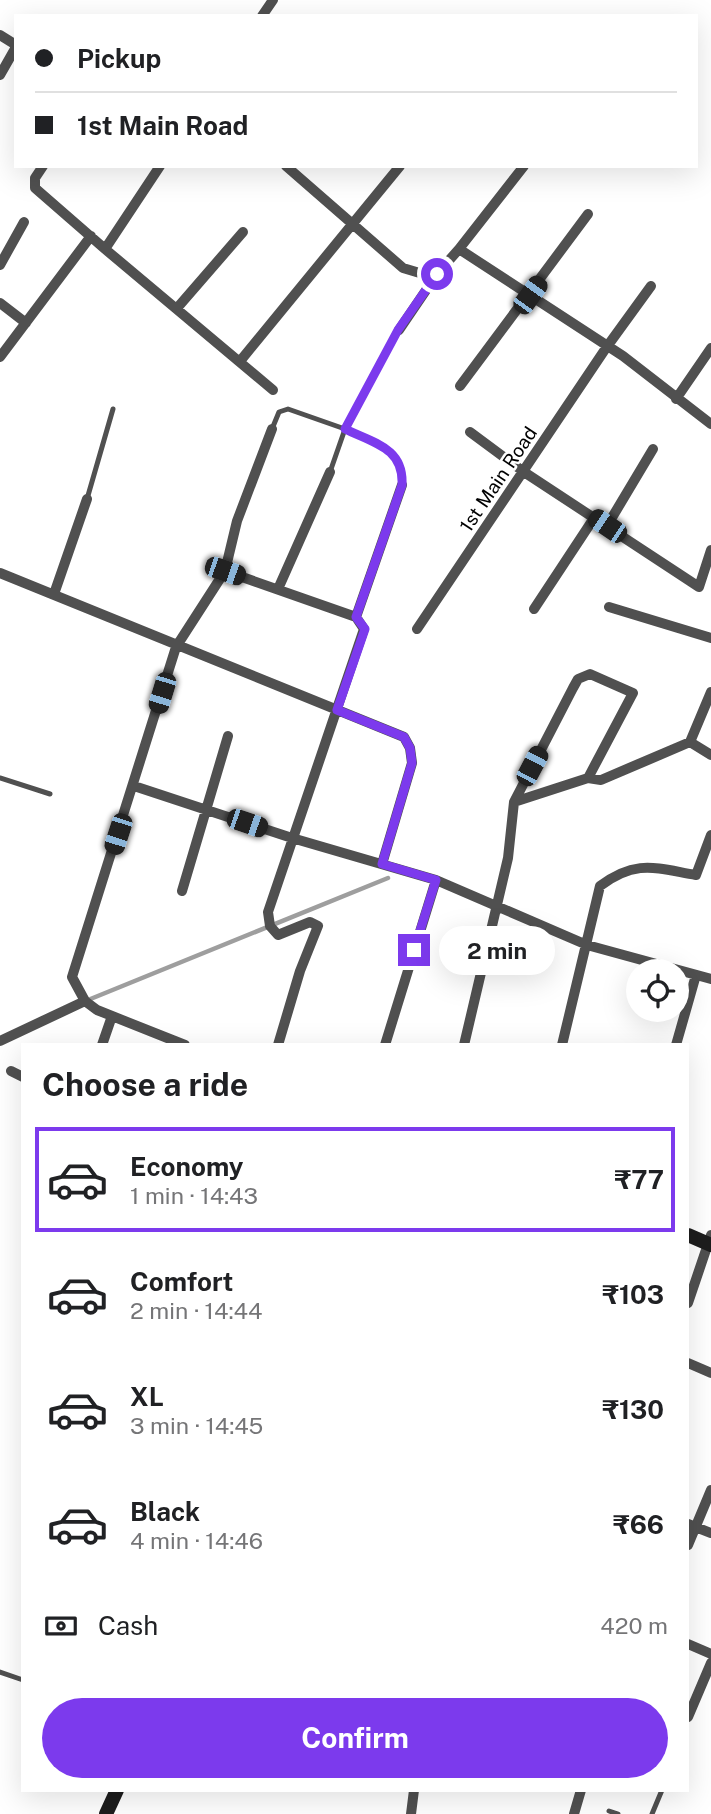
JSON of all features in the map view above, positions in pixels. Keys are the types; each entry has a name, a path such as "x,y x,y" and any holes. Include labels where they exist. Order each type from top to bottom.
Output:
{"street":[{"path":"0,75 14,50"},
{"path":"42,168 35,178 35,188 241,360 273,390"},
{"path":"105,249 159,168"},
{"path":"288,168 352,227 403,268 423,274 437,274"},
{"path":"241,360 398,168"},
{"path":"398,330 437,274 522,168"},
{"path":"460,386 588,214"},
{"path":"0,265 24,222"},
{"path":"178,307 243,232"},
{"path":"0,358 91,236"},
{"path":"459,249 606,348 623,356 711,424"},
{"name":"1st Main Road","path":"417,629 606,348 651,286"},
{"path":"0,303 26,323"},
{"path":"676,399 711,348"},
{"path":"181,1043 112,1016 85,1001 72,977 176,647 225,571 237,521 272,429"},
{"path":"470,432 524,472 699,587 711,550"},
{"path":"607,526 653,449"},
{"path":"278,589 330,472"},
{"path":"356,617 402,485"},
{"path":"54,594 87,499"},
{"path":"534,609 594,518"},
{"path":"225,571 356,617 365,629 270,905 270,926 278,935 310,922 318,926 300,971 279,1043"},
{"path":"0,573 176,647 404,737 410,748 412,763 382,864"},
{"path":"609,607 711,638"},
{"path":"464,1043 508,859 514,802 578,679 590,674 634,693 588,778"},
{"path":"514,802 588,778 601,780 690,742 711,692"},
{"path":"181,891 228,736"},
{"path":"690,742 711,755"},
{"path":"134,786 292,838 436,880 587,945 711,979"},
{"path":"562,1043 600,886 618,873 633,867 696,875 711,835"},
{"path":"386,1043 436,880"},
{"path":"677,1043 696,975"},
{"path":"0,1041 85,1001"},
{"path":"103,1043 112,1016"},
{"path":"11,1071 21,1076"},
{"path":"689,1235 710,1241 689,1300"},
{"path":"689,1363 711,1373"},
{"path":"711,1490 692,1525 711,1533"},
{"path":"689,1644 711,1654"},
{"path":"689,1715 711,1663"},
{"path":"106,1814 116,1792"},
{"path":"411,1814 414,1792"},
{"path":"574,1814 580,1792"}],"lane":[{"path":"330,472 345,429 398,330"},
{"path":"87,499 113,409"},
{"path":"272,429 279,412 288,410 345,429 392,453 403,471 402,485"},
{"path":"0,778 50,794"},
{"path":"0,1672 21,1679"},
{"path":"652,1814 661,1792"},
{"path":"609,1811 618,1814"}],"waterway":[{"path":"88,1000 388,878"}],"route":[{"path":"414,950 436,880 382,864 412,763 410,748 404,737 337,710 365,629 356,617 402,485 403,471 399,460 392,453 345,429 398,330 437,274"}]}
